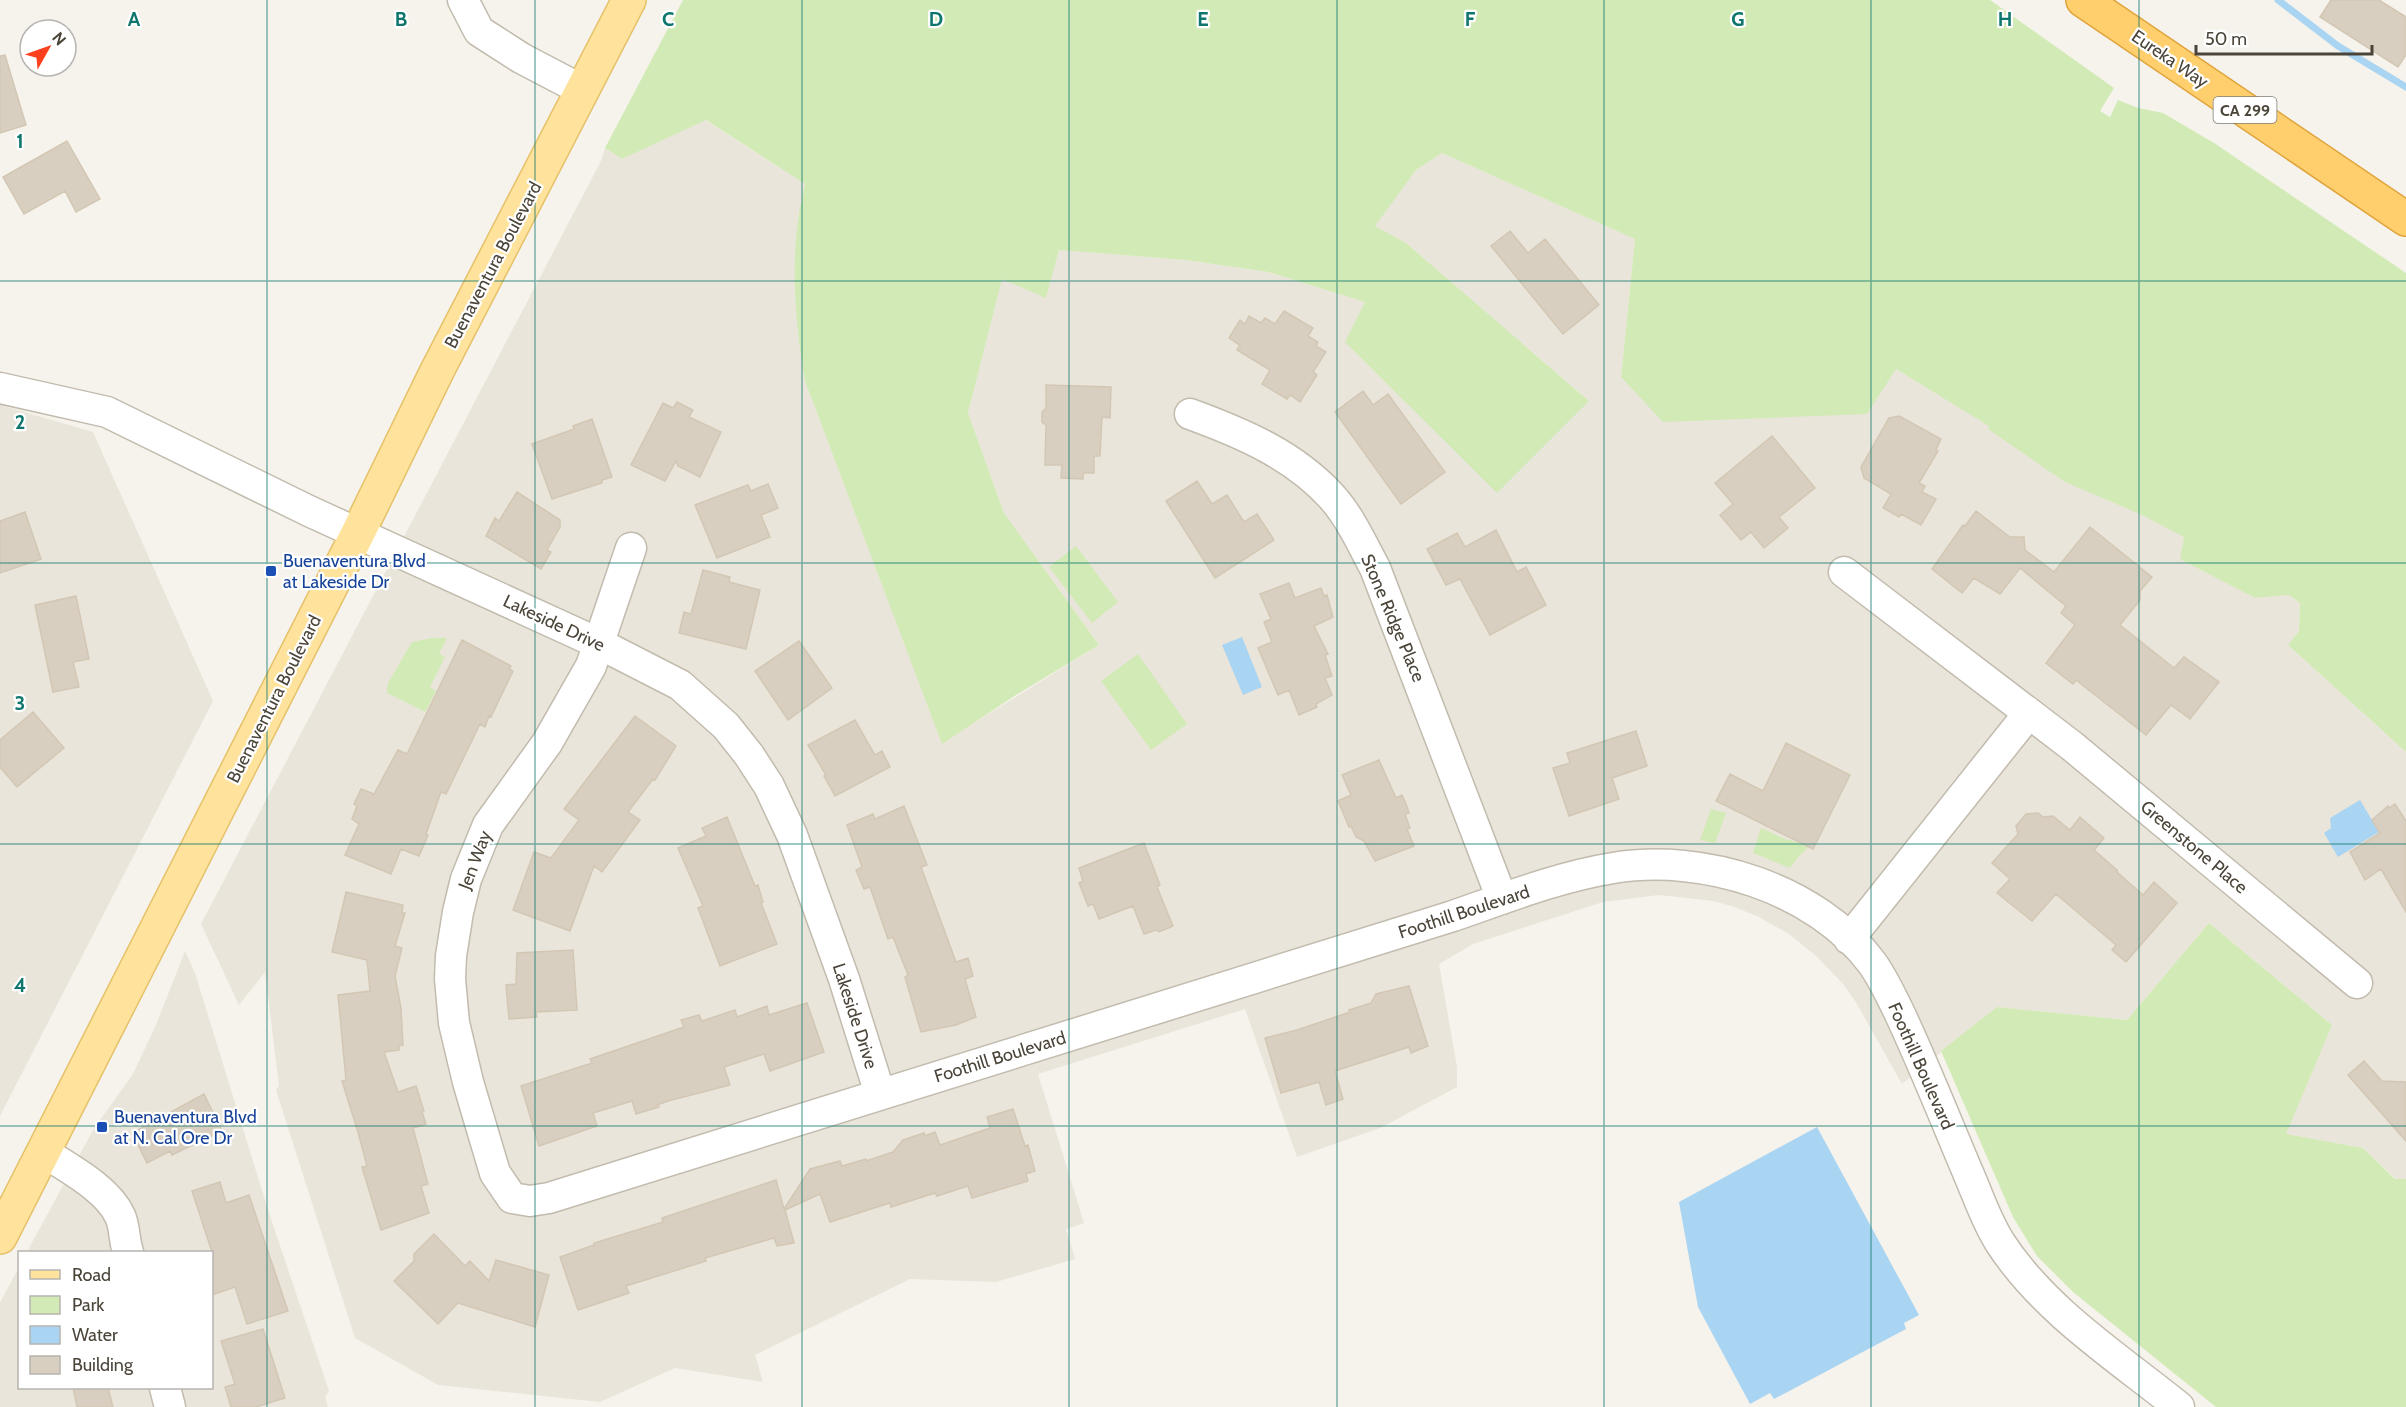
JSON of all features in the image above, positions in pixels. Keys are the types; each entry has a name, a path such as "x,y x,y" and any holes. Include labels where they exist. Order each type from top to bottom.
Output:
{"highway":[{"name":"Eureka Way","path":"2083,0 2406,219"}],"main road":[{"name":"Buenaventura Boulevard","path":"0,1237 358,533 437,371 524,207 629,0"}],"street":[{"path":"463,0 479,31 521,58 582,90"},
{"name":"Lakeside Drive","path":"0,388 107,412 358,533 600,644 680,685 726,726 749,755 769,786 792,835 844,979 880,1094"},
{"name":"Stone Ridge Place","path":"1190,414 1231,429 1296,465 1333,498 1355,532 1375,568 1502,899"},
{"name":"Jen Way","path":"512,1198 495,1173 468,1082 454,1023 450,979 451,956 465,879 488,825 547,743 591,666 631,548"},
{"name":"Greenstone Place","path":"1844,572 2102,771 2357,983"},
{"path":"1849,939 2029,713"},
{"name":"Foothill Boulevard","path":"512,1198 530,1201 549,1198 1562,880 1614,868 1685,864 1722,871 1778,892 1828,921 1873,963 1893,1001 1993,1231 2019,1270 2043,1296 2179,1407"},
{"path":"45,1152 93,1186 114,1206 121,1217 128,1251"},
{"path":"165,1389 170,1407"}],"shaded area":[{"path":"705,120 805,184 798,217 795,274 796,307 805,381 942,743 1099,645 1004,513 968,413 1002,278 1046,297 1059,250 1186,260 1268,272 1365,302 1588,400 1406,243 1374,226 1416,170 1442,153 1635,239 1621,376 1896,369 1990,426 1988,428 2184,537 2181,559 2255,598 2289,595 2300,603 2299,631 2288,645 2406,752 2406,1179 2396,1179 2363,1148 2285,1134 2332,1025 2209,923 2127,1020 1997,1007 1902,1084 1844,985 1816,956 1789,934 1757,916 1714,901 1659,895 1603,902 1473,944 1439,964 1457,1067 1457,1087 1380,1128 1297,1157 1245,1009 1038,1074 1084,1223 1066,1229 1075,1259 996,1282 910,1279 755,1355 763,1382 675,1368 600,1402 438,1385 355,1338 276,1090 279,1086 265,972 239,1005 201,924 601,161 605,148 622,159"},
{"path":"0,405 93,432 213,701 0,1116"},
{"path":"185,951 195,973 268,1210 329,1391 325,1397 328,1407 0,1407 0,1303 18,1269 18,1389 213,1389 213,1251 28,1251 93,1130 133,1074 156,1025"}],"green space":[{"path":"683,0 1990,0 2114,88 2100,111 2110,117 2118,100 2138,108 2163,113 2214,143 2406,273 2406,752 2288,645 2299,631 2300,603 2289,595 2255,598 2180,559 2184,537 2140,514 2065,482 1988,429 1989,426 1896,369 1867,414 1663,422 1621,377 1635,239 1442,153 1416,170 1375,226 1406,243 1589,401 1497,493 1345,342 1365,302 1268,272 1186,260 1059,250 1046,298 1002,279 968,413 1004,513 1099,645 1016,695 942,744 805,381 797,321 795,260 799,211 805,184 706,120 622,159 605,148"},
{"path":"1076,546 1118,602 1092,623 1049,567"},
{"path":"447,638 439,654 445,657 430,687 436,691 425,712 387,693 388,683 412,642"},
{"path":"1138,654 1187,724 1151,750 1101,681"},
{"path":"1711,809 1726,813 1715,843 1700,840"},
{"path":"1761,828 1785,839 1810,846 1790,868 1753,853"},
{"path":"2209,923 2332,1025 2286,1134 2363,1148 2395,1179 2406,1179 2406,1407 2216,1407 2073,1292 2037,1256 2013,1217 1941,1051 1997,1007 2127,1020"}],"water":[{"path":"1242,637 1262,687 1243,695 1222,645"},
{"path":"2360,800 2379,832 2338,857 2324,833 2331,828 2330,818"},
{"path":"1817,1127 1919,1315 1904,1323 1906,1329 1774,1399 1770,1393 1750,1404 1698,1307 1679,1202"}],"building":[{"path":"2331,0 2379,0 2406,17 2406,55 2398,67 2320,17"},
{"path":"5,55 26,125 0,133 0,56"},
{"path":"67,141 100,199 76,212 65,191 24,214 3,177"},
{"path":"1510,231 1528,253 1545,239 1599,305 1563,334 1491,246"},
{"path":"1284,311 1313,328 1308,336 1318,342 1316,346 1326,352 1313,372 1317,375 1300,402 1290,395 1287,399 1262,384 1270,370 1237,350 1240,345 1229,338 1240,320 1245,324 1249,316 1261,323 1265,318 1275,324"},
{"path":"1046,385 1111,387 1110,418 1102,417 1100,456 1094,456 1094,473 1083,473 1083,479 1061,478 1062,465 1045,465 1046,425 1042,422 1042,412 1046,408"},
{"path":"1363,391 1373,405 1388,394 1445,472 1401,504 1335,412"},
{"path":"677,402 693,410 689,417 721,432 700,477 678,466 676,461 665,481 631,465 663,403 673,408"},
{"path":"1899,416 1941,439 1936,450 1938,451 1919,483 1925,486 1922,492 1936,499 1921,525 1901,514 1899,517 1883,508 1891,494 1864,478 1861,467 1889,418"},
{"path":"592,419 612,477 602,480 602,483 552,499 532,444 574,429 573,426"},
{"path":"1772,436 1815,488 1779,517 1788,528 1764,548 1751,532 1741,540 1720,515 1733,504 1715,483"},
{"path":"1197,481 1212,504 1227,495 1244,522 1257,514 1274,540 1215,578 1166,501"},
{"path":"768,484 778,508 761,515 770,537 717,558 695,505 748,485 751,491"},
{"path":"517,492 560,520 560,527 547,550 551,552 541,569 486,536 495,518 499,521"},
{"path":"1976,511 2010,537 2024,537 2025,550 2054,572 2090,527 2152,577 2140,591 2140,600 2120,625 2174,668 2184,657 2219,682 2190,719 2171,705 2146,735 2076,680 2073,684 2046,663 2075,625 2061,613 2066,606 2020,568 2000,594 1974,578 1962,593 1932,569 1963,525 1965,526"},
{"path":"25,512 41,559 0,573 0,521"},
{"path":"1496,530 1517,572 1526,567 1546,605 1490,635 1460,579 1446,585 1427,549 1457,533 1465,547"},
{"path":"703,570 730,577 729,582 760,590 746,649 679,633 684,612 691,614"},
{"path":"1289,583 1295,598 1321,588 1324,596 1327,595 1333,617 1314,626 1328,654 1325,655 1332,676 1325,678 1332,695 1316,704 1317,707 1299,715 1289,690 1278,695 1258,648 1272,642 1264,622 1271,619 1260,594"},
{"path":"76,596 89,659 73,662 79,687 53,692 35,605"},
{"path":"462,640 511,666 509,669 513,671 485,727 480,724 446,794 441,792 419,856 401,849 391,874 345,855 359,824 352,819 357,806 354,804 361,789 374,794 398,750 407,754"},
{"path":"799,641 832,688 788,720 755,671"},
{"path":"33,712 64,748 17,787 0,767 0,740"},
{"path":"635,716 676,746 655,780 653,779 628,812 640,820 602,872 594,866 570,931 513,910 534,852 551,858 579,820 564,809"},
{"path":"855,720 875,755 882,751 890,767 835,796 824,776 826,775 808,745"},
{"path":"1636,731 1647,766 1612,778 1619,799 1569,816 1553,768 1570,763 1567,753"},
{"path":"1786,743 1850,775 1813,849 1716,801 1730,774 1763,791"},
{"path":"1379,760 1396,798 1402,795 1406,804 1409,813 1405,814 1410,828 1407,829 1414,846 1375,861 1364,841 1356,837 1351,826 1349,827 1338,801 1351,795 1342,775"},
{"path":"2395,804 2406,821 2406,912 2381,869 2365,880 2350,852 2380,833 2372,820 2388,806 2389,808"},
{"path":"904,806 927,865 921,867 956,962 968,958 973,976 965,979 976,1017 956,1025 921,1032 905,977 908,975 893,937 888,939 870,887 864,889 856,870 862,867 847,825 873,814 875,819"},
{"path":"2038,813 2043,817 2053,816 2070,830 2080,817 2104,838 2094,850 2118,873 2143,895 2154,882 2177,903 2126,962 2112,950 2116,945 2056,894 2032,921 1997,893 2010,879 1992,863 2018,834 2016,826 2026,814"},
{"path":"727,817 755,886 758,885 763,902 761,903 777,944 720,966 698,908 703,906 678,848 706,836 702,828"},
{"path":"1144,843 1160,885 1157,887 1173,926 1159,932 1156,930 1144,934 1133,906 1099,919 1093,904 1088,906 1079,883 1083,881 1079,868"},
{"path":"346,892 403,905 402,913 405,913 395,946 402,948 395,976 401,1008 403,1045 399,1046 399,1050 384,1052 398,1092 416,1086 424,1111 422,1112 426,1124 413,1128 428,1184 421,1186 429,1213 381,1230 362,1167 367,1166 342,1081 346,1080 338,995 370,991 367,960 332,952"},
{"path":"573,950 577,1010 536,1012 537,1017 509,1019 506,985 516,984 517,953"},
{"path":"1409,986 1428,1046 1411,1053 1409,1047 1335,1071 1343,1099 1326,1105 1319,1082 1281,1093 1265,1038 1350,1012 1349,1010 1371,1003 1376,994"},
{"path":"807,1003 824,1052 770,1071 764,1054 724,1067 730,1085 668,1101 657,1105 659,1107 636,1114 632,1101 593,1113 597,1126 539,1146 521,1086 592,1063 590,1059 684,1027 681,1020 699,1015 702,1021 735,1010 737,1017 767,1006 769,1015"},
{"path":"2364,1061 2382,1081 2406,1082 2406,1141 2348,1075"},
{"path":"204,1094 222,1131 172,1155 170,1151 147,1163 132,1133"},
{"path":"1013,1109 1025,1146 1028,1145 1035,1171 1026,1174 1028,1181 972,1198 968,1186 937,1196 935,1193 891,1207 890,1203 830,1222 820,1194 785,1210 794,1243 777,1246 774,1238 705,1258 706,1261 626,1286 629,1293 578,1310 560,1257 594,1245 594,1243 663,1222 662,1218 776,1180 784,1209 810,1169 840,1161 842,1166 866,1159 866,1161 893,1152 903,1140 924,1133 925,1136 935,1132 940,1145 990,1128 987,1117"},
{"path":"220,1182 226,1203 249,1195 288,1311 247,1324 235,1287 213,1295 213,1251 192,1191"},
{"path":"434,1234 465,1266 470,1261 489,1281 496,1260 549,1275 535,1327 458,1303 438,1324 394,1281 414,1261 414,1254"},
{"path":"263,1329 285,1398 256,1407 231,1407 225,1387 235,1384 221,1341"},
{"path":"73,1389 108,1389 113,1407 77,1407"}],"waterway":[{"path":"2278,0 2338,46 2406,87"}],"place":[{"name":"Buenaventura Blvd at Lakeside Dr","path":"271,571"},
{"name":"Buenaventura Blvd at N. Cal Ore Dr","path":"102,1127"}]}
